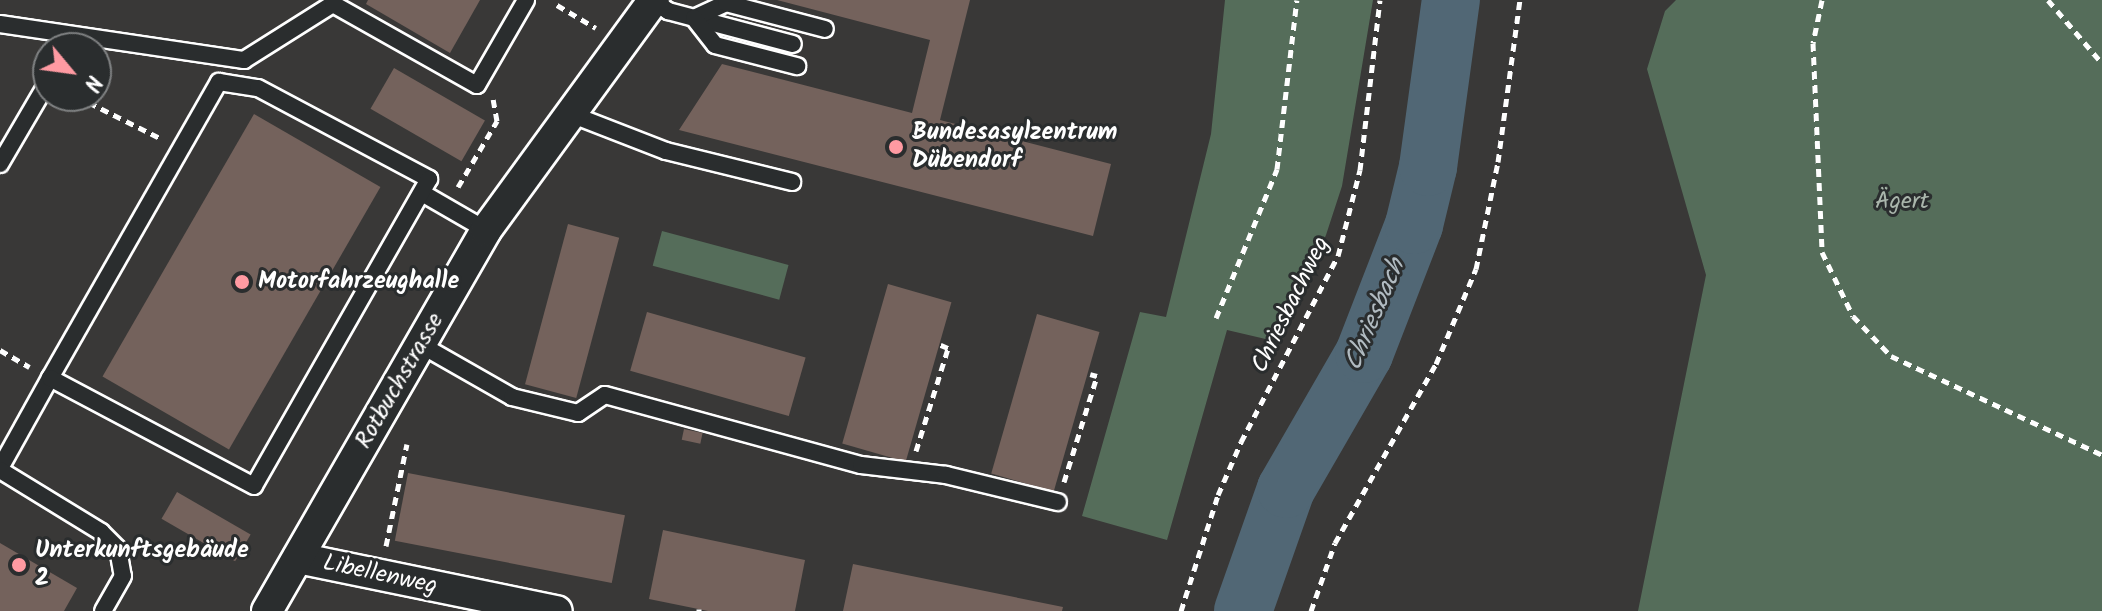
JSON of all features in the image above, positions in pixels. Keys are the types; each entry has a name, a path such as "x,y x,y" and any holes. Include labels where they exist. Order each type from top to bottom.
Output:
{"street":[{"name":"Rotbuchstrasse","path":"267,611 486,230 568,113 654,0"},
{"name":"Libellenweg","path":"298,558 557,611"}],"lane":[{"path":"112,47 244,60 333,4 477,85 526,0"},
{"path":"654,0 694,18 793,44"},
{"path":"694,18 726,3 825,29"},
{"path":"694,18 715,45 797,66"},
{"path":"0,24 32,33"},
{"path":"103,611 123,576 118,549 101,532 0,469 219,82 258,88 426,186 486,230"},
{"path":"0,164 32,109"},
{"path":"568,113 666,151 792,182"},
{"path":"50,378 254,486 426,186"},
{"path":"421,345 512,397 578,413 605,395 861,465 909,471 1058,502"}],"path":[{"path":"1216,318 1277,169 1297,0"},
{"name":"Chriesbachweg","path":"1181,611 1218,495 1241,442 1338,256 1360,170 1380,0"},
{"path":"1311,611 1335,543 1436,364 1476,269 1498,162 1520,0"},
{"path":"1822,0 1813,43 1822,252 1853,316 1891,356 2102,455"},
{"path":"2048,0 2102,63"},
{"path":"557,5 604,33"},
{"path":"426,186 459,187 497,121 497,102 477,85"},
{"path":"108,112 181,148"},
{"path":"909,471 921,422 948,348 941,345"},
{"path":"0,350 50,378"},
{"path":"1058,502 1070,451 1097,376 1090,374"},
{"path":"380,575 407,444"}],"green space":[{"path":"1225,0 1373,0 1342,186 1326,235 1278,342 1227,330 1167,540 1082,516 1140,312 1166,317 1211,134"},
{"name":"Ägert","path":"1676,0 2102,0 2102,611 1638,611 1706,275 1647,69 1665,11"},
{"path":"662,231 789,265 779,300 653,266"}],"building":[{"path":"368,0 480,0 450,53 366,4"},
{"name":"Bundesasylzentrum Dübendorf","path":"777,0 970,0 940,120 1111,164 1093,236 679,130 722,64 912,113 930,40"},
{"path":"394,68 485,120 461,161 370,109"},
{"name":"Motorfahrzeughalle","path":"254,114 380,187 229,449 103,376"},
{"path":"568,224 619,238 576,398 525,384"},
{"path":"888,284 951,302 906,462 842,444"},
{"path":"647,312 806,357 789,416 630,371"},
{"path":"1037,314 1099,332 1054,491 991,474"},
{"path":"684,429 703,433 700,444 682,440"},
{"path":"408,473 625,515 612,583 395,541"},
{"path":"177,492 251,534 235,561 162,519"},
{"path":"663,530 805,560 795,611 708,611 649,599"},
{"name":"Unterkunftsgebäude 2","path":"0,543 77,588 64,611 0,611"},
{"path":"853,564 1063,607 1062,611 843,611"}],"waterway":[{"name":"Chriesbach","path":"1243,611 1286,489 1364,354 1414,225 1428,167 1451,0"}],"place":[{"name":"Bundesasylzentrum Dübendorf","path":"896,147"},
{"name":"Motorfahrzeughalle","path":"242,282"},
{"name":"Unterkunftsgebäude 2","path":"19,565"}]}
